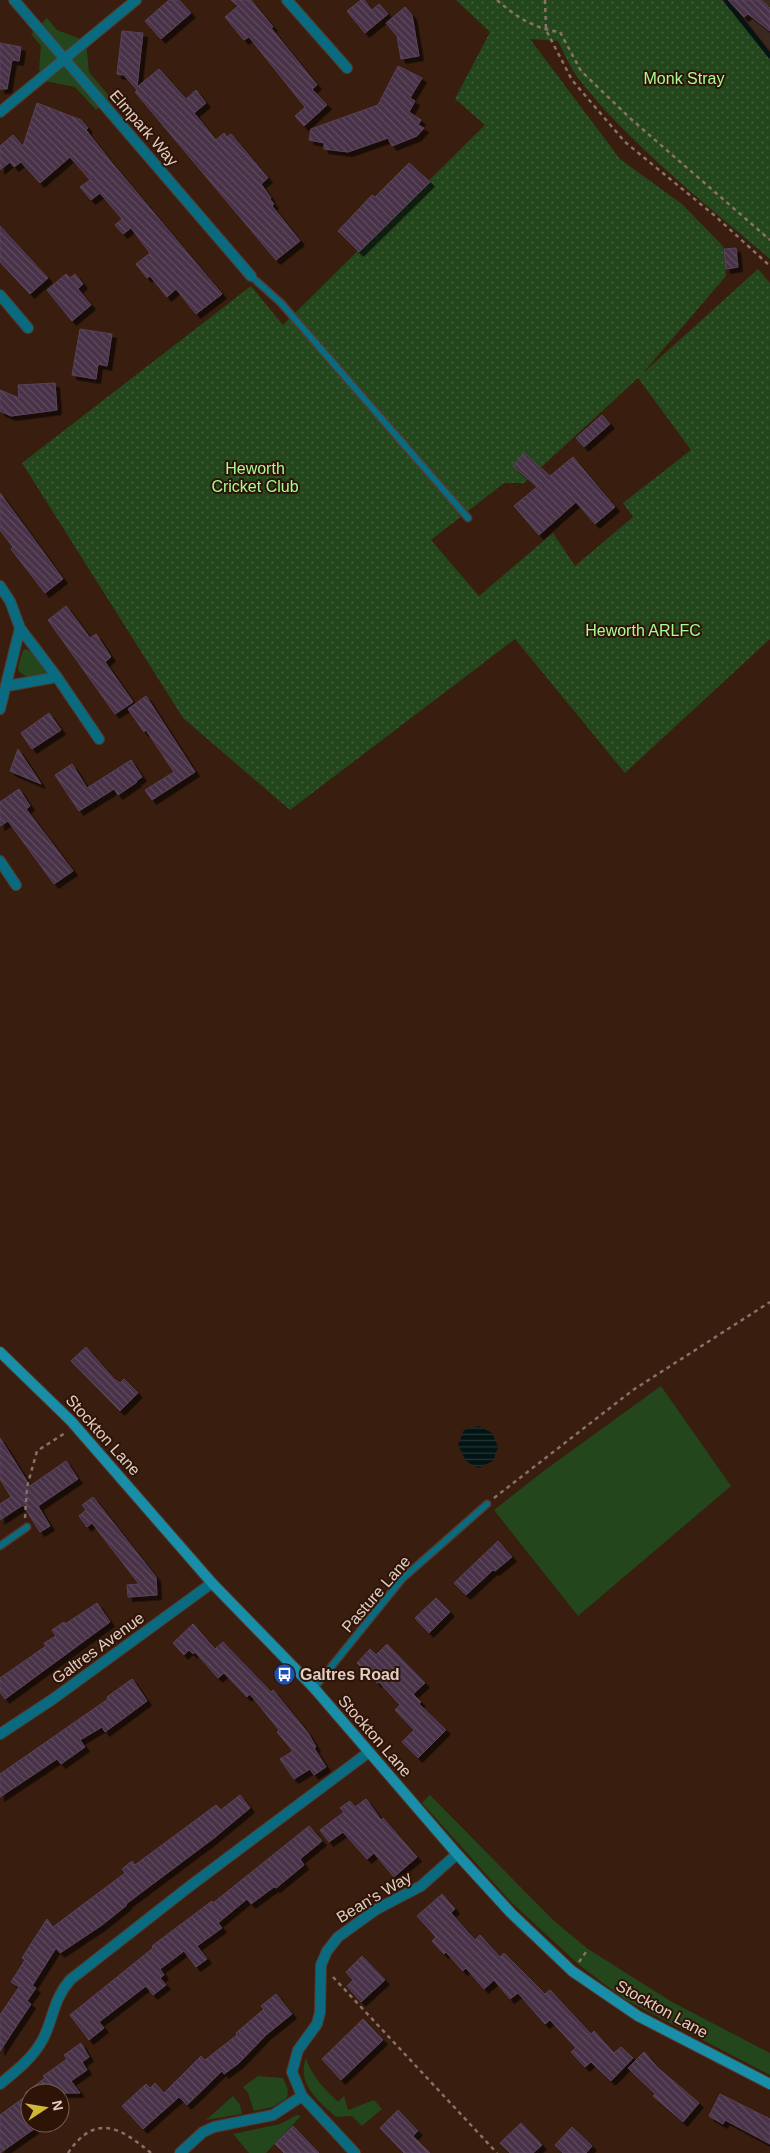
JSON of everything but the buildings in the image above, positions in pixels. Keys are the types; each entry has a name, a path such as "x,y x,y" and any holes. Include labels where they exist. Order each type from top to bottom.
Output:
{"street":[{"name":"Elmpark Way","path":"14,0 251,276"},
{"path":"0,112 136,0"},
{"path":"287,0 347,68"},
{"path":"0,295 28,328"},
{"path":"0,586 13,608 20,628 57,677 99,739"},
{"path":"0,709 20,628"},
{"path":"7,686 57,677"},
{"path":"0,861 16,885"},
{"name":"Stockton Lane","path":"0,1352 76,1427 212,1583 314,1688 456,1854 511,1913 572,1971 638,2016 770,2084"},
{"name":"Galtres Avenue","path":"0,1734 53,1699 212,1583"},
{"path":"0,2084 32,2056 43,2039 57,1997 70,1980 190,1886 369,1752"},
{"name":"Bean's Way","path":"354,2153 302,2096 294,2080 293,2064 298,2050 317,2024 320,2012 321,1965 327,1951 338,1937 377,1909 421,1886 456,1854"},
{"path":"180,2153 203,2132 273,2115 302,2096"}],"lane":[{"path":"251,276 281,303 468,518"},
{"name":"Pasture Lane","path":"314,1688 402,1579 487,1504"},
{"path":"0,1546 27,1527"}],"path":[{"path":"498,0 507,9 541,30 560,32 581,71 631,120 770,240"},
{"path":"545,0 546,30 572,80 625,142 714,214 770,266"},
{"path":"487,1504 633,1390 770,1302"},
{"path":"27,1527 25,1518 27,1487 37,1451 76,1427"},
{"path":"321,1965 496,2153"},
{"path":"68,2153 78,2138 92,2129 101,2127 115,2128 135,2139 151,2153"}],"shaded area":[{"path":"729,0 770,0 770,51 744,17"},
{"path":"479,1426 492,1433 498,1447 493,1461 478,1468 466,1461 458,1445 464,1430"}],"green space":[{"path":"456,0 722,0 770,59 770,259 670,173 621,127 578,78 558,41 530,39 620,159 682,204 723,246 726,276 642,374 758,269 770,283 770,639 625,773 515,639 290,810 183,718 22,463 251,286 283,325 485,125 455,99 490,32","holes":["638,378 691,450 623,503 633,517 575,566 553,533 479,596 431,540 504,483 524,483"]},
{"path":"47,18 57,30 86,41 89,72 110,97 96,110 75,87 45,81 39,69 41,46 31,34"},
{"path":"26,649 42,663 46,674 27,677 19,672 18,667 23,650"},
{"path":"661,1386 731,1486 578,1616 494,1510 545,1470"},
{"path":"430,1795 553,1920 588,1949 672,2002 770,2053 770,2075 624,1999 578,1964 511,1902 422,1803"},
{"path":"306,2058 315,2077 338,2102 344,2096 348,2110 374,2100 382,2109 362,2126 352,2116 336,2117 316,2098 307,2084 304,2076"},
{"path":"258,2076 283,2078 288,2090 287,2098 273,2107 254,2111 248,2093 243,2087"},
{"path":"233,2096 240,2105 242,2114 206,2120"},
{"path":"297,2115 301,2116 266,2153 249,2153 233,2134 280,2124"}],"waterway":[{"path":"726,0 770,56"}],"place":[{"name":"Galtres Road","path":"284,1674"}],"park label":[{"name":"Monk Stray","path":"684,78"},
{"name":"Heworth Cricket Club","path":"255,477"},
{"name":"Heworth ARLFC","path":"643,630"}]}
